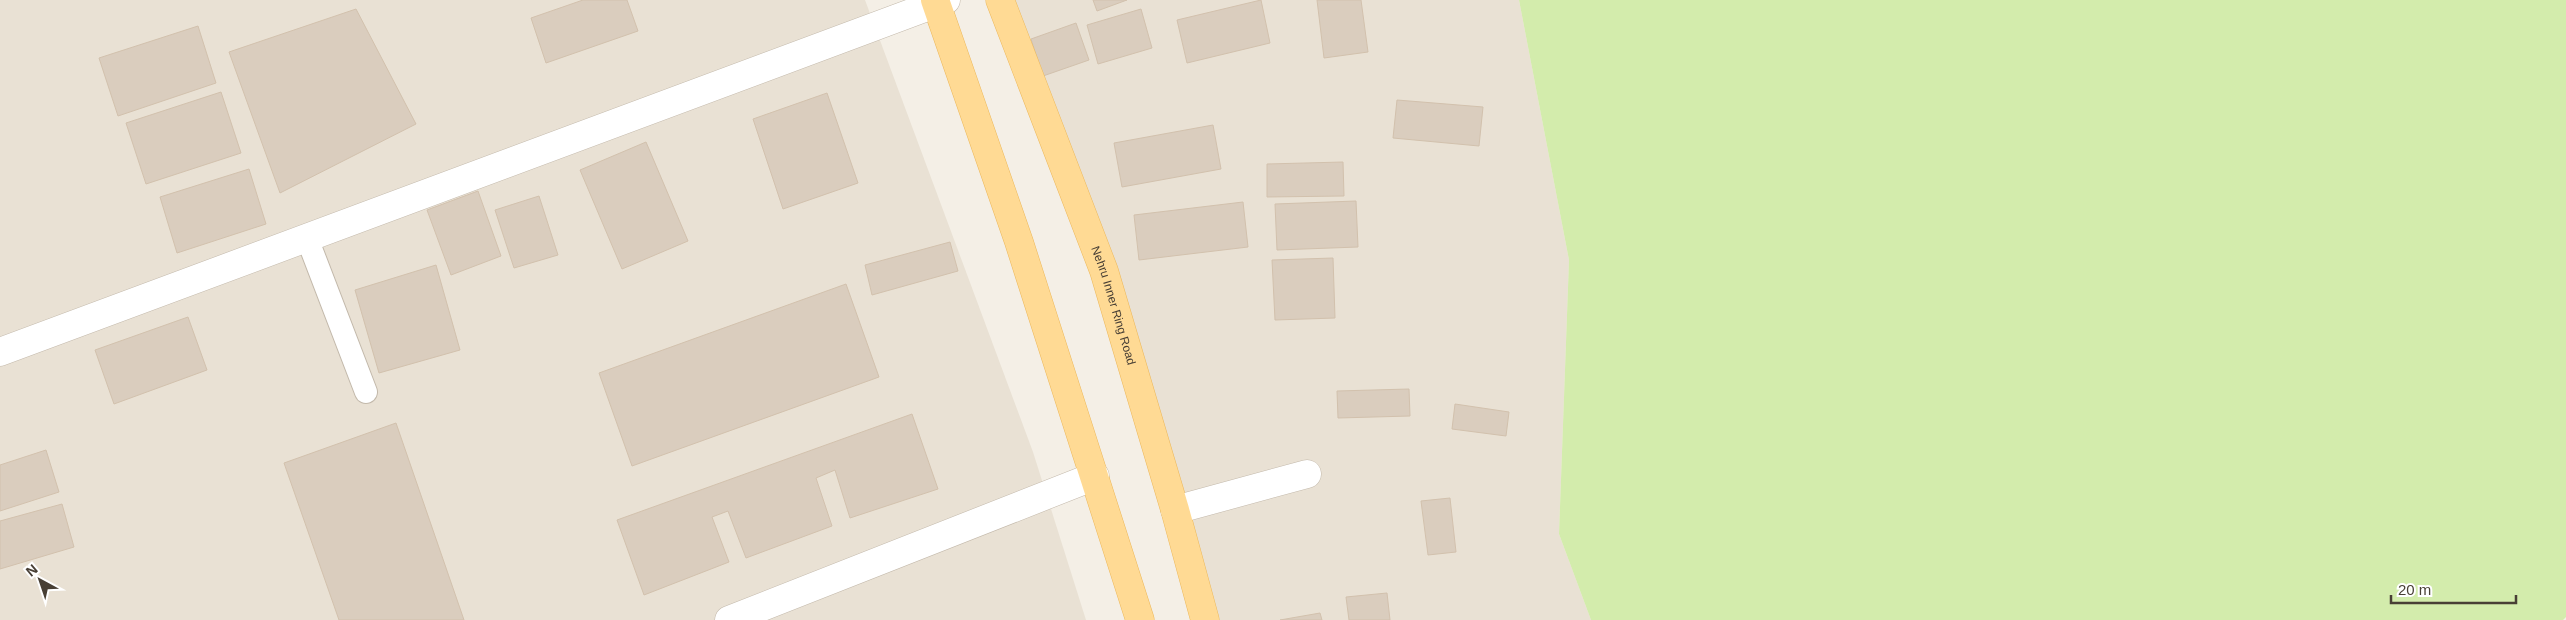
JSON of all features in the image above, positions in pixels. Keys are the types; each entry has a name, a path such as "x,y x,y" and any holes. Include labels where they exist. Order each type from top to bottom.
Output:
{"main road":[{"name":"Nehru Inner Ring Road","path":"1000,0 1104,271 1175,510 1205,620"},
{"path":"939,1 1022,251 1140,620"}],"street":[{"path":"0,352 939,1"},
{"path":"1175,510 1307,474"},
{"path":"729,620 1095,476"}],"lane":[{"path":"307,238 366,392"}],"shaded area":[{"path":"0,0 865,0 1033,452 1086,620 0,620"},
{"path":"1000,0 1519,0 1569,260 1559,534 1591,620 1198,620 1147,388"}],"green space":[{"path":"1519,0 2566,0 2566,617 2563,620 1591,620 1559,534 1569,260"}],"building":[{"path":"583,0 627,0 638,31 546,63 531,18"},
{"path":"1093,0 1127,0 1097,11"},
{"path":"1261,0 1270,43 1187,63 1177,20"},
{"path":"1317,0 1361,0 1368,52 1324,58"},
{"path":"356,9 416,124 280,193 229,52"},
{"path":"1141,9 1152,48 1098,64 1087,25"},
{"path":"1076,23 1089,60 1043,76 1031,39"},
{"path":"198,26 216,83 118,116 99,58"},
{"path":"221,92 241,153 146,184 126,123"},
{"path":"827,93 858,183 783,209 753,119"},
{"path":"1397,100 1483,107 1479,146 1393,138"},
{"path":"1213,125 1221,169 1122,187 1114,143"},
{"path":"646,142 688,241 622,269 580,170"},
{"path":"1343,162 1344,196 1267,197 1267,164"},
{"path":"249,169 266,224 177,253 160,197"},
{"path":"478,191 501,256 451,275 427,210"},
{"path":"539,196 558,255 514,268 495,210"},
{"path":"1356,201 1358,247 1277,250 1275,204"},
{"path":"1243,202 1248,247 1139,260 1134,215"},
{"path":"950,242 958,271 872,295 865,265"},
{"path":"1333,258 1335,318 1275,320 1272,260"},
{"path":"436,265 460,350 379,373 355,290"},
{"path":"846,284 879,377 632,466 599,373"},
{"path":"188,317 207,370 114,404 95,350"},
{"path":"1409,389 1410,416 1338,418 1337,391"},
{"path":"1455,404 1509,412 1506,436 1452,429"},
{"path":"912,414 938,489 850,518 835,470 816,478 832,526 746,558 728,511 712,517 729,562 644,595 617,520"},
{"path":"396,423 464,620 339,620 284,463"},
{"path":"46,450 59,492 0,511 0,465"},
{"path":"1450,498 1456,552 1428,555 1421,501"},
{"path":"62,504 74,547 0,569 0,521"},
{"path":"1387,593 1390,620 1349,620 1346,597"},
{"path":"1320,613 1322,620 1280,620"}]}
